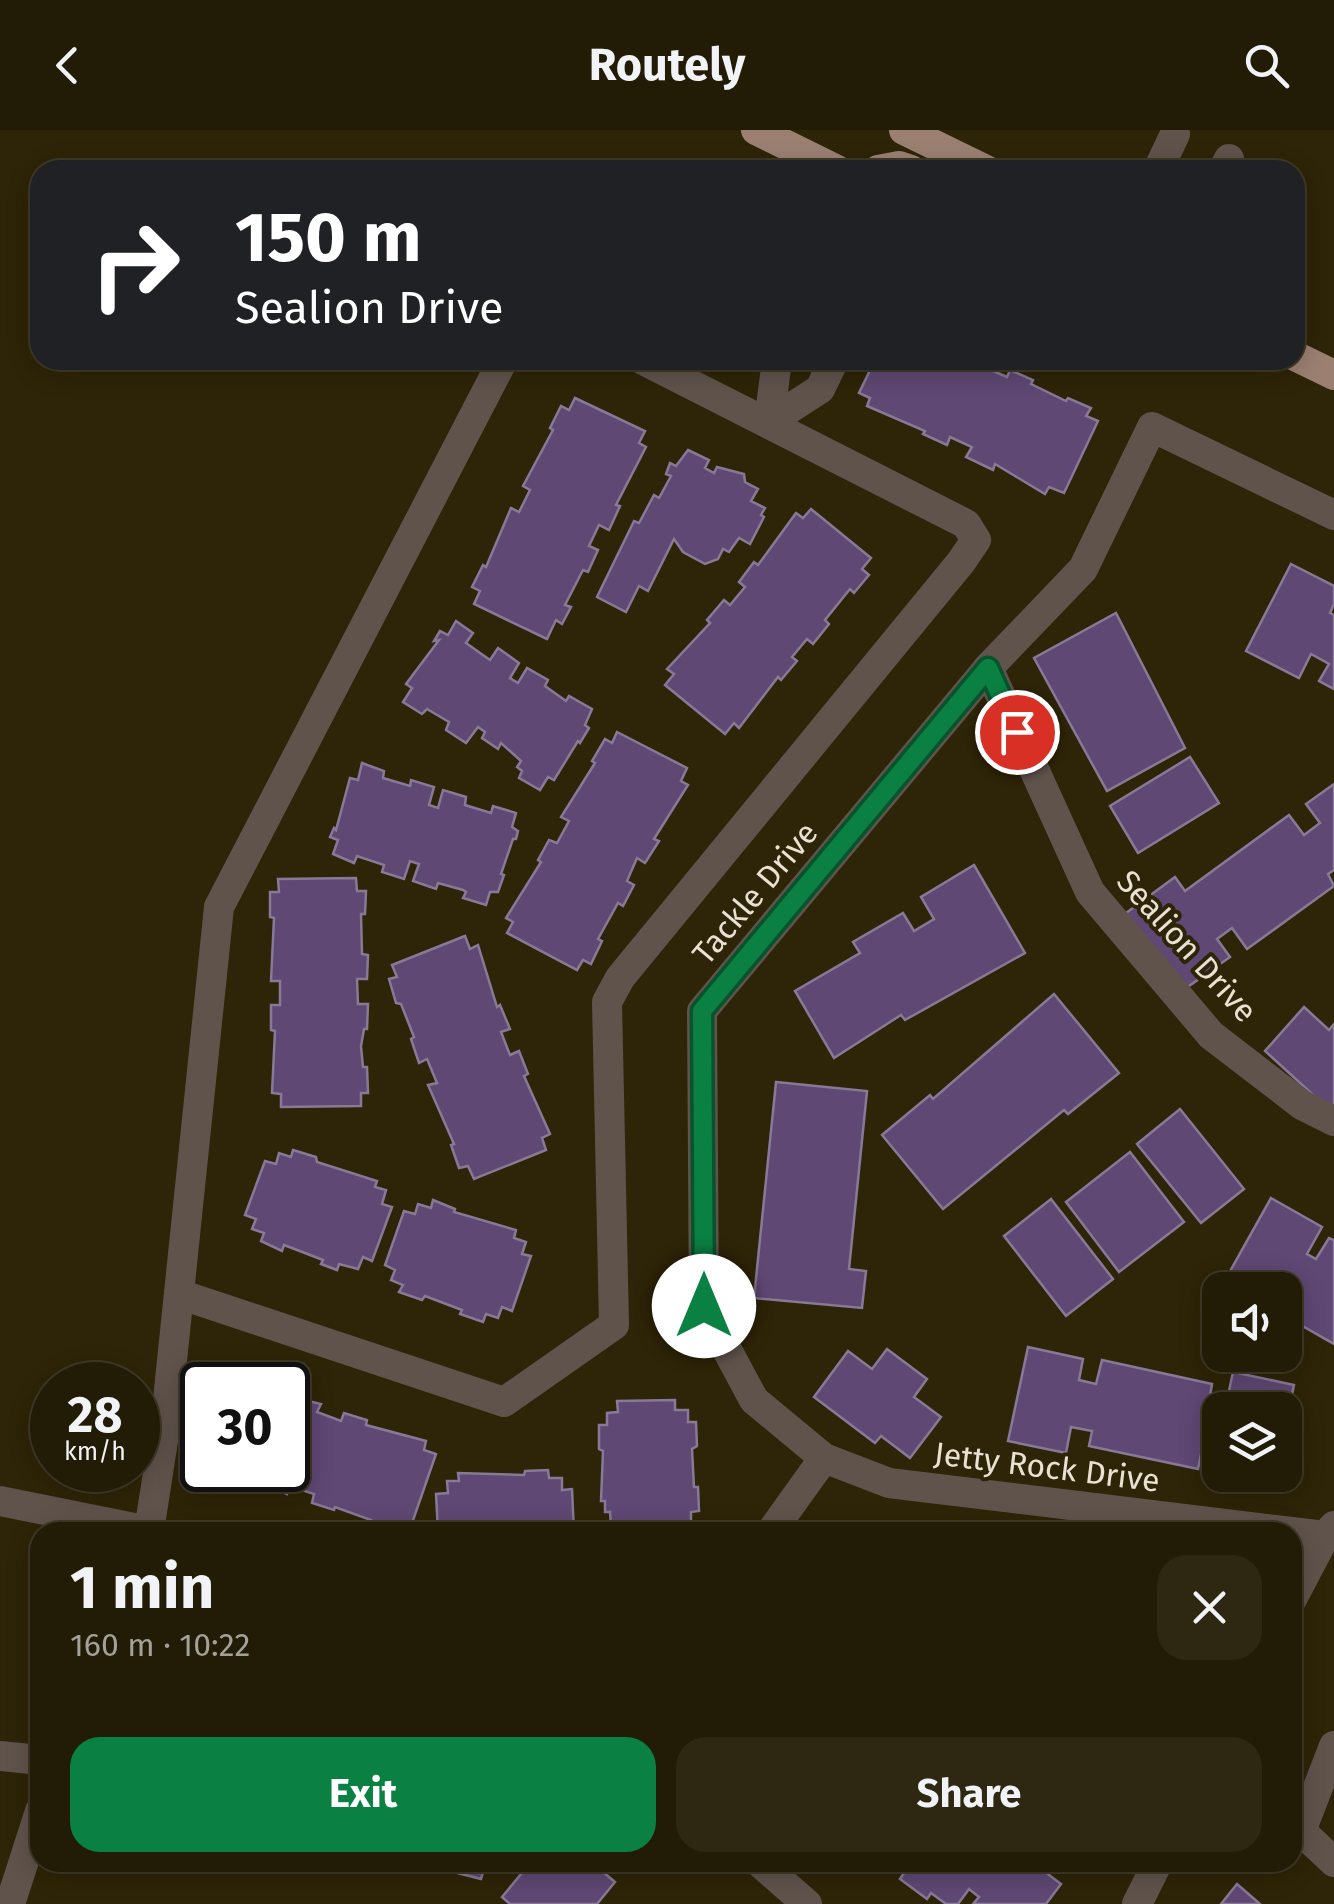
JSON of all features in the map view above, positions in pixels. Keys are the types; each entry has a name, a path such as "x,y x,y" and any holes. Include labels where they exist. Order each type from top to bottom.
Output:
{"main road":[{"path":"756,130 817,160"},
{"path":"904,130 966,160"},
{"path":"1305,361 1334,374"}],"street":[{"path":"1163,160 1176,134"},
{"path":"152,1522 219,907 498,370"},
{"path":"179,1294 504,1402 614,1325 607,1002 620,978 976,540 966,524 663,370"},
{"path":"769,422 776,370"},
{"path":"769,422 820,388 829,370"},
{"name":"Tackle Drive","path":"824,1458 754,1400 704,1306 702,1011 988,668 1082,569 1152,427 1334,515"},
{"name":"Sealion Drive","path":"988,668 1090,892 1212,1035 1302,1105 1334,1121"},
{"path":"778,1522 824,1458"},
{"name":"Jetty Rock Drive","path":"824,1458 889,1483 1246,1522"},
{"path":"0,1500 104,1522"},
{"name":"Jetty Rock Drive","path":"1302,1528 1329,1531"},
{"path":"1302,1581 1329,1531"},
{"path":"1302,1828 1334,1746"},
{"path":"0,1756 30,1759"},
{"path":"1302,1830 1334,1802"},
{"path":"1302,1832 1334,1862"},
{"path":"10,1904 30,1842"},
{"path":"770,1872 808,1904"},
{"path":"1137,1904 1153,1872"}],"building":[{"path":"870,370 991,370 1007,377 1010,370 1066,401 1068,398 1091,408 1086,416 1098,421 1064,493 1049,487 1045,494 995,464 993,470 966,457 972,447 950,437 947,445 867,406 870,398 859,393"},
{"path":"575,398 645,431 639,443 646,447 616,505 620,506 609,530 599,525 589,546 598,550 565,605 571,607 562,624 556,620 547,639 474,604 480,591 472,587 483,565 486,567 511,508 519,512 530,490 523,486 553,430 550,428 561,406 569,410"},
{"path":"688,450 709,460 705,468 714,473 717,467 744,474 745,482 758,489 751,501 765,508 761,515 764,517 750,544 739,538 729,552 723,549 718,559 705,564 683,552 674,539 648,591 639,586 626,612 597,597 634,521 639,523 654,495 659,498 671,476 666,474 670,463 676,466"},
{"path":"811,509 871,558 862,569 869,575 854,593 850,589 825,620 829,624 813,644 807,639 792,657 797,661 781,680 778,677 739,728 734,723 725,734 665,685 674,674 667,669 710,623 707,620 724,600 730,605 745,587 739,582 754,562 758,565 796,513 803,518"},
{"path":"1291,564 1334,586 1330,613 1334,615 1334,689 1319,681 1329,664 1311,654 1299,678 1246,651"},
{"path":"1116,613 1185,748 1107,791 1034,658"},
{"path":"456,621 473,633 466,643 490,660 498,648 519,663 510,678 518,683 527,668 548,680 545,686 566,701 569,696 592,709 585,725 589,728 580,743 554,780 548,777 540,790 519,778 522,771 517,767 521,761 501,743 498,749 482,738 485,732 478,727 466,743 446,730 449,722 427,709 422,714 403,702 412,688 406,684 439,640 434,641 440,631 448,635"},
{"path":"617,732 687,768 681,781 688,785 654,839 659,841 645,863 637,858 627,881 634,885 623,906 618,903 598,939 602,941 591,964 583,960 577,970 507,933 513,922 506,918 541,862 538,860 549,840 557,843 569,821 561,817 595,763 592,761 605,739 612,743"},
{"path":"1190,757 1219,803 1138,853 1110,806"},
{"path":"362,763 384,771 383,778 410,786 411,780 434,787 429,805 438,808 443,790 466,797 465,805 491,813 493,806 516,813 512,827 518,831 516,839 498,892 490,892 486,905 463,898 463,890 438,883 436,889 413,881 419,864 410,861 404,879 382,872 384,865 357,856 354,863 333,854 338,840 330,837 336,830 350,778 358,780"},
{"path":"1334,784 1334,870 1328,874 1334,886 1247,949 1232,928 1217,939 1230,957 1182,991 1126,913 1175,877 1185,891 1289,815 1304,835 1320,823 1306,804"},
{"path":"974,865 1025,953 905,1020 901,1015 834,1058 795,991 860,953 853,942 903,913 914,931 934,919 921,897"},
{"path":"356,878 357,891 366,891 365,914 361,914 362,954 368,955 367,979 357,979 358,1004 368,1004 367,1029 361,1046 368,1093 361,1093 361,1106 281,1107 281,1094 272,1093 275,1031 271,1030 271,1005 280,1005 280,981 271,981 274,918 270,917 270,892 279,892 278,879"},
{"path":"465,936 470,949 478,945 497,1007 500,1005 510,1029 501,1032 510,1055 519,1051 528,1074 524,1076 550,1134 542,1138 546,1150 474,1179 468,1166 459,1168 451,1145 454,1144 428,1085 437,1083 427,1059 419,1063 411,1039 414,1037 401,1004 396,1003 389,979 397,977 392,965"},
{"path":"1054,994 1119,1073 1068,1114 1064,1110 943,1209 882,1135 930,1095 933,1099"},
{"path":"1304,1007 1329,1030 1334,1024 1334,1114 1265,1051"},
{"path":"776,1082 867,1091 849,1269 866,1271 862,1308 754,1298"},
{"path":"1180,1109 1244,1189 1201,1223 1137,1144"},
{"path":"293,1150 377,1181 375,1187 386,1190 382,1204 392,1207 372,1261 363,1257 358,1269 339,1264 337,1270 321,1264 323,1260 284,1245 282,1251 261,1241 264,1233 252,1229 256,1219 245,1215 265,1161 276,1164 279,1153 291,1157"},
{"path":"1130,1152 1184,1222 1119,1272 1066,1202"},
{"path":"1271,1198 1322,1227 1307,1254 1316,1259 1329,1238 1334,1240 1334,1344 1302,1326 1302,1272 1230,1272"},
{"path":"1051,1199 1113,1279 1066,1316 1004,1236"},
{"path":"433,1200 455,1209 454,1212 516,1230 514,1238 526,1242 522,1254 531,1256 512,1311 502,1307 498,1318 486,1314 483,1322 425,1296 422,1300 399,1292 403,1285 391,1280 395,1270 385,1265 404,1211 415,1214 418,1204 431,1208"},
{"path":"1028,1347 1083,1359 1079,1380 1096,1384 1102,1360 1212,1384 1211,1392 1202,1392 1198,1469 1089,1446 1092,1431 1071,1427 1066,1453 1008,1441"},
{"path":"887,1349 927,1379 914,1397 941,1417 910,1458 881,1436 875,1443 814,1397 848,1351 872,1369"},
{"path":"1233,1372 1294,1385 1293,1392 1229,1392"},
{"path":"675,1400 675,1410 688,1410 688,1422 696,1422 697,1446 692,1449 699,1511 691,1512 691,1522 611,1522 605,1501 601,1501 603,1451 599,1449 599,1425 607,1425 607,1413 618,1412 617,1401"},
{"path":"310,1401 321,1404 317,1412 341,1421 344,1413 367,1420 366,1425 426,1441 424,1450 436,1454 412,1522 370,1522 335,1507 334,1510 312,1503 314,1494 308,1492"},
{"path":"548,1470 549,1478 562,1478 562,1490 572,1489 574,1522 437,1522 436,1494 448,1493 447,1481 459,1481 458,1473 524,1475 525,1471"},
{"path":"454,1872 483,1872 481,1879"},
{"path":"523,1872 603,1872 615,1882 597,1904 510,1904 502,1897"},
{"path":"1045,1872 1061,1884 1046,1904 973,1904 979,1897 969,1889 958,1904 946,1904 931,1893 927,1899 900,1879 904,1873"},
{"path":"1237,1884 1260,1904 1221,1904"}],"route":[{"path":"704,1306 702,1011 988,668 1017,732"}]}
